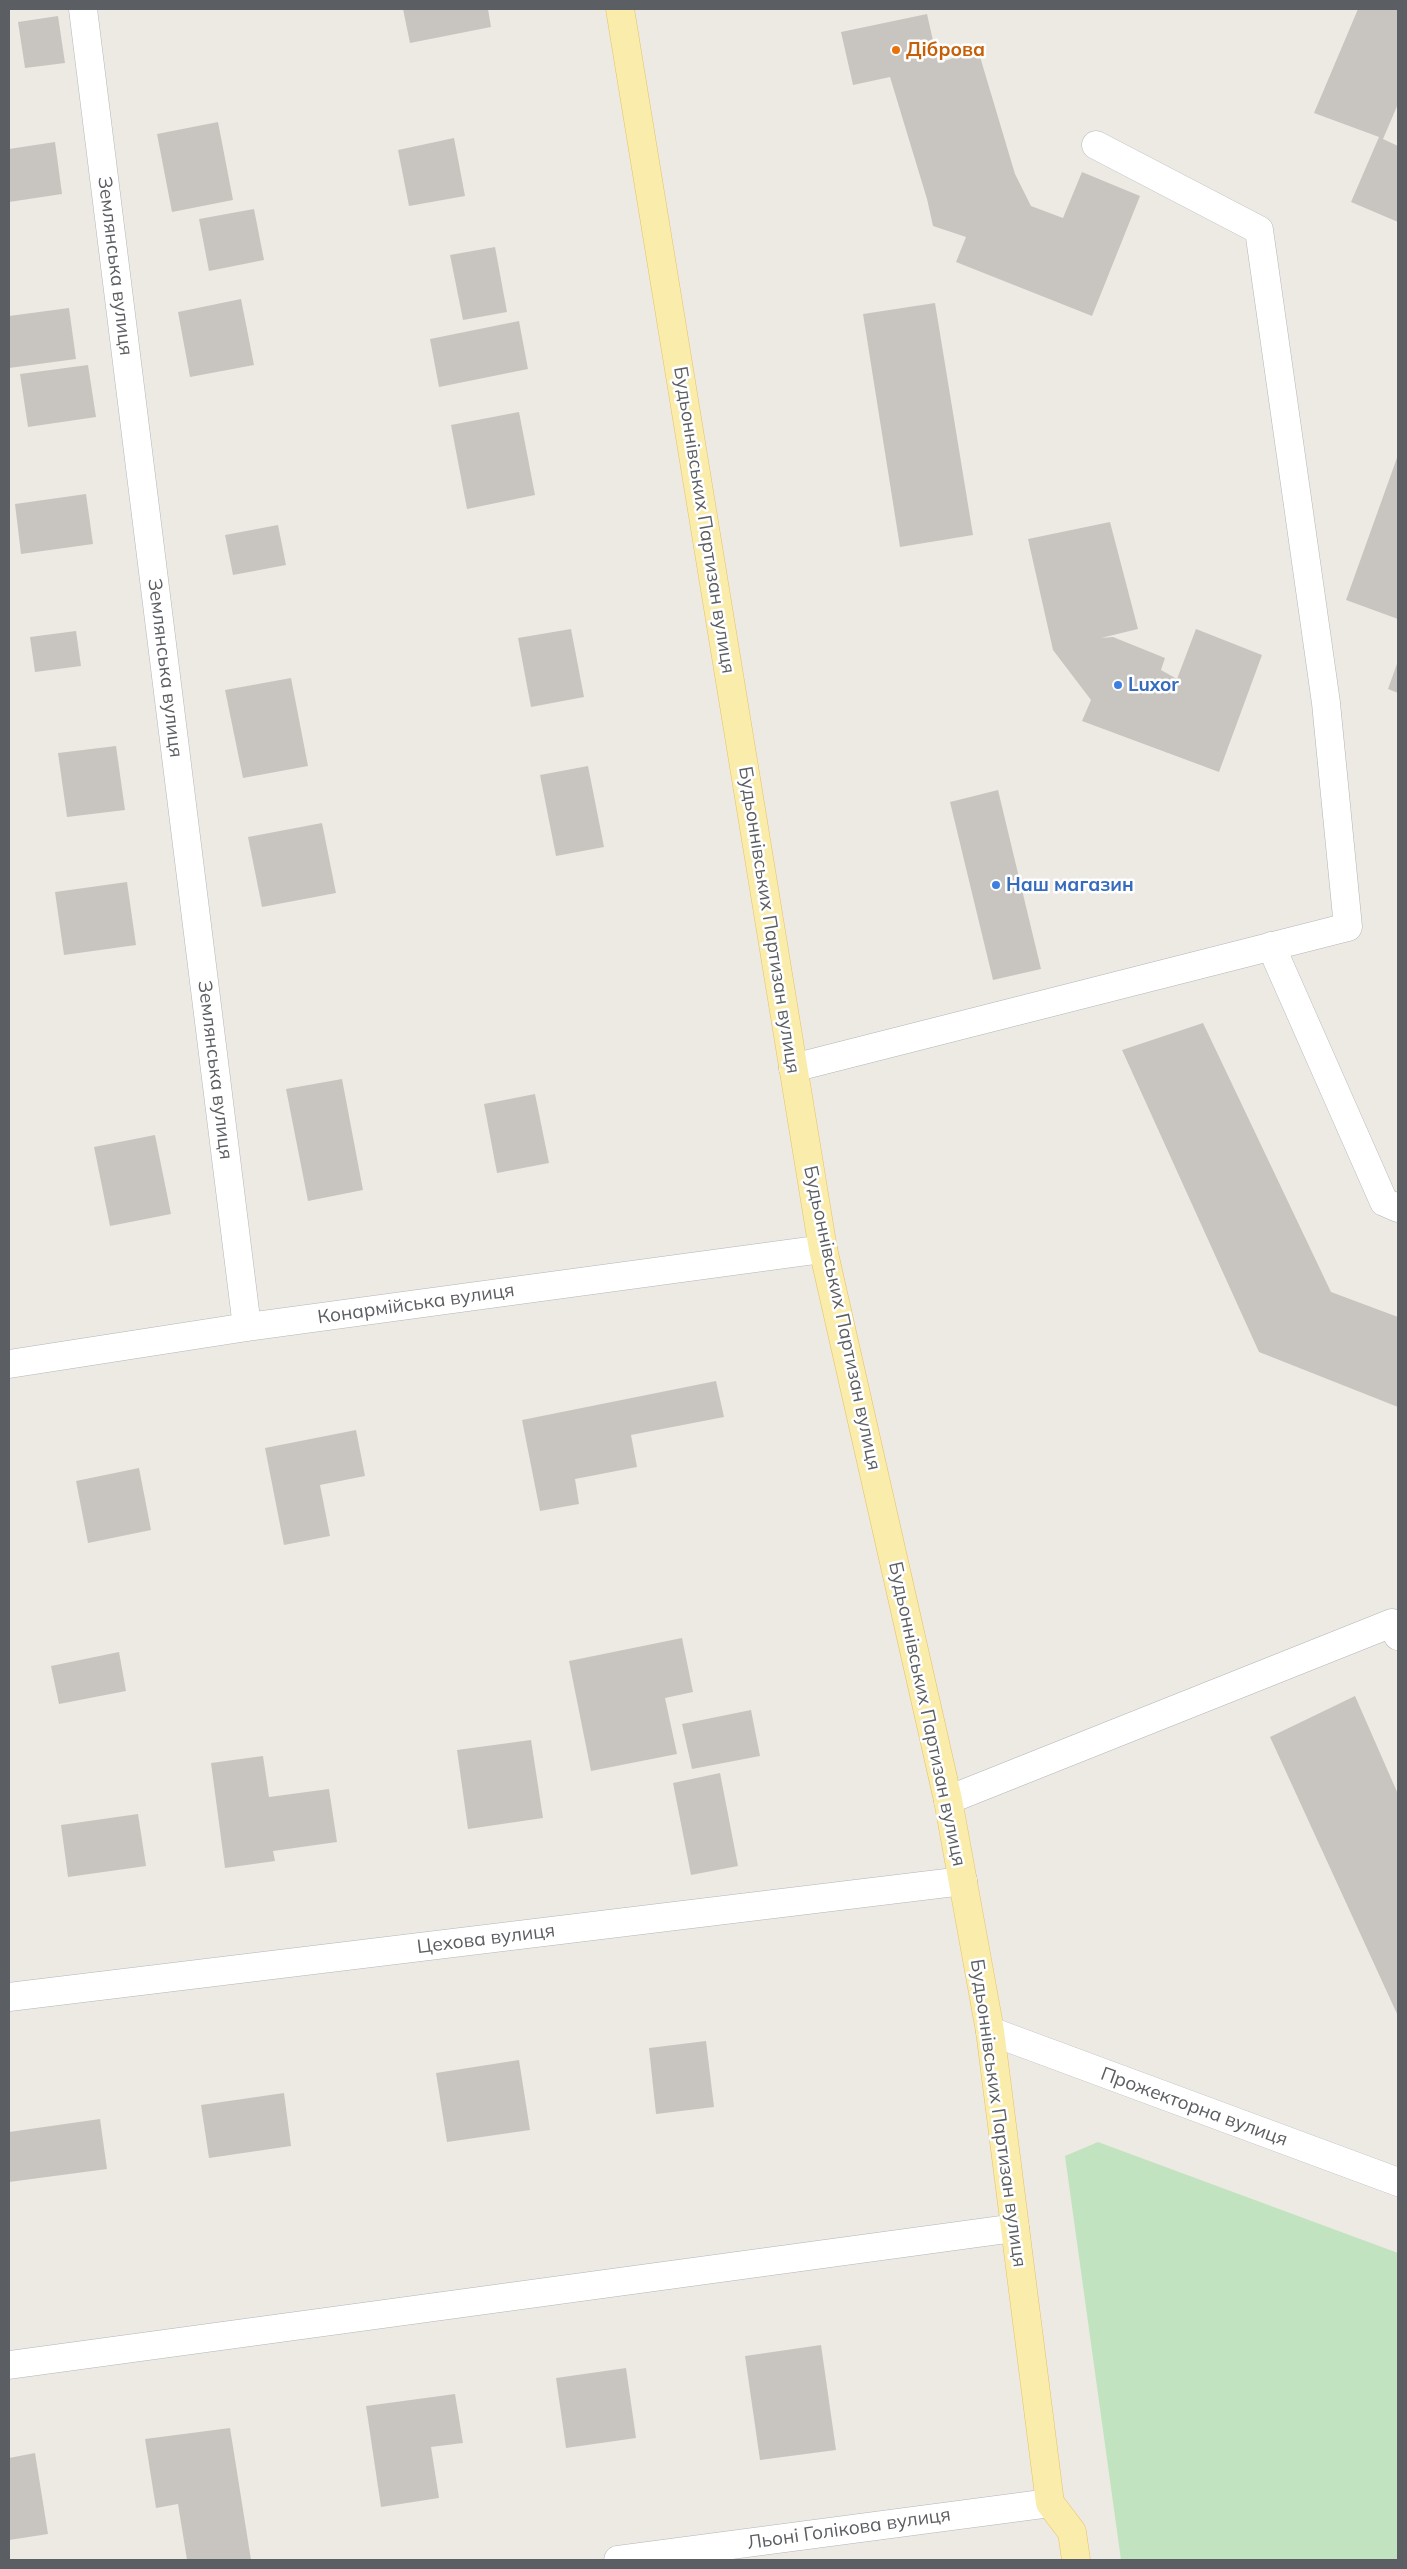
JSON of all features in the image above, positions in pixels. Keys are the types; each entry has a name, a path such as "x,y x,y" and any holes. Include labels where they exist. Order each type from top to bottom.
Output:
{"main road":[{"name":"Будьоннівських Партизан вулиця","path":"620,9 823,1249 948,1800 990,2031 1050,2503 1072,2532 1076,2560"}],"street":[{"name":"Землянська вулиця","path":"83,9 247,1327"},
{"path":"793,1068 1348,927 1326,703 1259,230 1096,146"},
{"path":"1271,946 1384,1202 1398,1208"},
{"name":"Конармійська вулиця","path":"9,1364 247,1327 823,1249"},
{"path":"948,1800 1392,1623 1398,1636"},
{"name":"Цехова вулиця","path":"9,1997 963,1880"},
{"name":"Прожекторна вулиця","path":"990,2031 1398,2182"},
{"path":"9,2365 1015,2228"},
{"name":"Льоні Голікова вулиця","path":"618,2560 1050,2503"}],"green space":[{"path":"1098,2142 1398,2253 1398,2560 1121,2560 1065,2156"}],"building":[{"path":"403,9 488,9 491,27 410,43"},
{"path":"1358,9 1398,9 1398,104 1383,139 1398,146 1398,222 1351,202 1379,137 1314,113"},
{"path":"927,14 938,63 978,50 1015,174 1031,206 1063,218 1082,172 1140,196 1092,316 956,262 966,237 933,226 927,199 890,77 853,85 841,32"},
{"path":"58,16 65,63 25,68 18,22"},
{"path":"218,122 233,200 172,212 157,134"},
{"path":"454,138 465,196 409,206 398,150"},
{"path":"55,142 62,194 9,202 9,149"},
{"path":"254,209 264,260 209,271 199,219"},
{"path":"495,247 507,312 463,320 450,255"},
{"path":"241,299 254,365 190,377 178,312"},
{"path":"935,303 973,535 900,547 863,314"},
{"path":"69,308 76,359 9,368 9,316"},
{"path":"519,321 528,369 439,387 430,339"},
{"path":"88,365 96,417 28,427 20,374"},
{"path":"519,412 535,495 467,509 451,425"},
{"path":"1398,455 1398,619 1346,600"},
{"path":"86,494 93,544 21,554 15,504"},
{"path":"1110,522 1138,629 1101,638 1113,637 1165,658 1161,670 1177,679 1196,629 1262,655 1219,772 1082,721 1091,700 1053,650 1028,539"},
{"path":"278,525 286,565 233,575 225,535"},
{"path":"571,629 584,697 531,707 518,638"},
{"path":"76,631 81,666 35,672 30,637"},
{"path":"1398,661 1398,693 1388,689"},
{"path":"291,678 308,766 243,778 225,690"},
{"path":"116,746 125,810 67,817 58,753"},
{"path":"588,766 604,847 556,856 540,775"},
{"name":"Наш магазин","path":"998,790 1041,969 993,980 950,802"},
{"path":"322,823 336,893 262,907 248,837"},
{"path":"127,882 136,945 64,955 55,892"},
{"path":"1203,1023 1331,1292 1398,1317 1398,1407 1259,1352 1122,1050"},
{"path":"342,1079 363,1190 308,1201 286,1089"},
{"path":"535,1094 549,1163 497,1173 484,1104"},
{"path":"155,1135 171,1214 110,1226 94,1147"},
{"path":"716,1381 724,1417 631,1435 637,1467 575,1479 579,1504 540,1511 522,1420"},
{"path":"356,1430 365,1476 320,1485 330,1536 284,1545 265,1448"},
{"path":"139,1468 151,1530 88,1543 76,1481"},
{"path":"682,1638 693,1692 665,1698 677,1754 591,1771 569,1661"},
{"path":"119,1652 126,1691 59,1704 51,1666"},
{"path":"1355,1696 1398,1794 1398,2016 1270,1737"},
{"path":"751,1710 760,1756 692,1769 682,1724"},
{"path":"531,1740 543,1818 468,1829 457,1750"},
{"path":"263,1756 269,1797 329,1789 337,1842 273,1851 275,1861 225,1868 211,1763"},
{"path":"720,1773 738,1866 691,1875 673,1783"},
{"path":"138,1814 146,1866 68,1877 61,1825"},
{"path":"706,2041 714,2107 656,2114 649,2048"},
{"path":"519,2060 530,2130 447,2142 436,2073"},
{"path":"284,2093 291,2146 209,2158 201,2105"},
{"path":"100,2119 107,2169 9,2182 9,2132"},
{"path":"821,2345 836,2450 760,2460 745,2356"},
{"path":"626,2368 636,2438 566,2448 556,2378"},
{"path":"455,2394 463,2443 431,2447 439,2498 381,2507 366,2406"},
{"path":"230,2428 251,2560 187,2560 178,2504 156,2508 145,2439"},
{"path":"35,2453 48,2534 9,2540 9,2458"}],"place":[{"name":"Діброва","path":"896,50"},
{"name":"Luxor","path":"1118,685"},
{"name":"Наш магазин","path":"996,885"}]}
